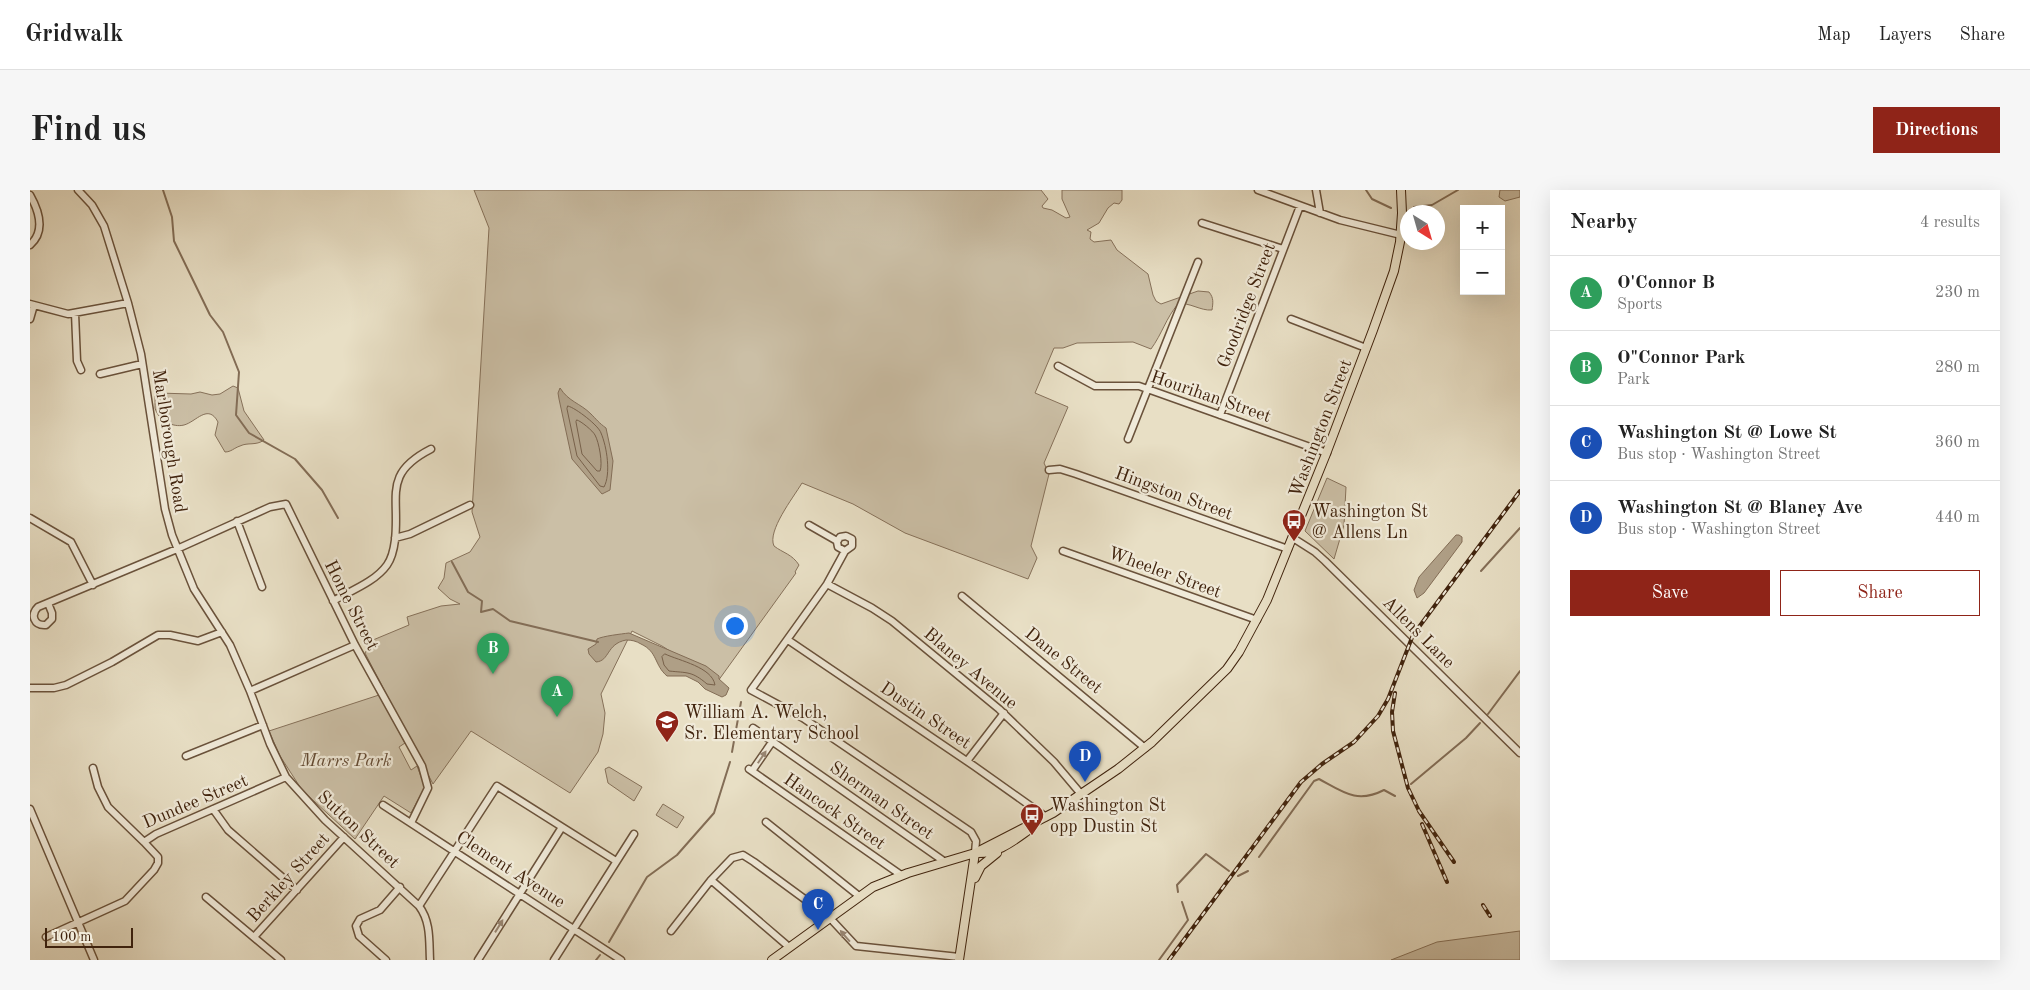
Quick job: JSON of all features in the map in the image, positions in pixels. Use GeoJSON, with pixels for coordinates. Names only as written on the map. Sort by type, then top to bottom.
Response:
{"type":"FeatureCollection","features":[{"type":"Feature","properties":{"kind":"main road","name":"Washington Street"},"geometry":{"type":"LineString","coordinates":[[1401,190],[1402,205]]}},
{"type":"Feature","properties":{"kind":"main road","name":"Washington Street"},"geometry":{"type":"LineString","coordinates":[[976,853],[986,854],[1006,846],[1145,748],[1173,724],[1227,669],[1256,620],[1293,538],[1327,453],[1394,271],[1400,240]]}},
{"type":"Feature","properties":{"kind":"main road","name":"Washington Street"},"geometry":{"type":"LineString","coordinates":[[772,960],[859,896],[881,883],[901,875],[976,853],[1046,817]]}},
{"type":"Feature","properties":{"kind":"main road"},"geometry":{"type":"LineString","coordinates":[[970,889],[981,866],[1006,846]]}},
{"type":"Feature","properties":{"kind":"main road"},"geometry":{"type":"LineString","coordinates":[[959,959],[976,853]]}},
{"type":"Feature","properties":{"kind":"street","name":"Marlborough Road"},"geometry":{"type":"LineString","coordinates":[[78,190],[92,205],[104,226],[137,333],[160,485],[169,525],[177,549],[194,589],[222,632],[250,691]]}},
{"type":"Feature","properties":{"kind":"street"},"geometry":{"type":"LineString","coordinates":[[1258,190],[1340,220],[1400,235]]}},
{"type":"Feature","properties":{"kind":"street"},"geometry":{"type":"LineString","coordinates":[[1316,190],[1320,213]]}},
{"type":"Feature","properties":{"kind":"street"},"geometry":{"type":"LineString","coordinates":[[30,194],[37,209],[40,226],[38,236],[30,245]]}},
{"type":"Feature","properties":{"kind":"street","name":"Goodridge Street"},"geometry":{"type":"LineString","coordinates":[[1220,414],[1300,206]]}},
{"type":"Feature","properties":{"kind":"street"},"geometry":{"type":"LineString","coordinates":[[1202,223],[1283,249]]}},
{"type":"Feature","properties":{"kind":"street"},"geometry":{"type":"LineString","coordinates":[[1128,439],[1198,262]]}},
{"type":"Feature","properties":{"kind":"street"},"geometry":{"type":"LineString","coordinates":[[30,320],[32,304],[61,314],[128,303]]}},
{"type":"Feature","properties":{"kind":"street"},"geometry":{"type":"LineString","coordinates":[[75,313],[77,361],[81,370]]}},
{"type":"Feature","properties":{"kind":"street"},"geometry":{"type":"LineString","coordinates":[[1291,319],[1366,348]]}},
{"type":"Feature","properties":{"kind":"street"},"geometry":{"type":"LineString","coordinates":[[100,374],[142,364]]}},
{"type":"Feature","properties":{"kind":"street","name":"Hourihan Street"},"geometry":{"type":"LineString","coordinates":[[1058,366],[1095,386],[1140,386],[1327,453]]}},
{"type":"Feature","properties":{"kind":"street"},"geometry":{"type":"LineString","coordinates":[[333,601],[384,570],[392,556],[395,538],[396,492],[399,475],[411,460],[431,449]]}},
{"type":"Feature","properties":{"kind":"street","name":"Hingston Street"},"geometry":{"type":"LineString","coordinates":[[1049,470],[1060,469],[1076,474],[1288,549]]}},
{"type":"Feature","properties":{"kind":"street","name":"Home Street"},"geometry":{"type":"LineString","coordinates":[[48,603],[177,549],[270,507],[286,504],[355,645],[428,780],[428,790],[411,823]]}},
{"type":"Feature","properties":{"kind":"street"},"geometry":{"type":"LineString","coordinates":[[395,538],[410,534],[470,505]]}},
{"type":"Feature","properties":{"kind":"street"},"geometry":{"type":"LineString","coordinates":[[30,518],[71,542],[93,585]]}},
{"type":"Feature","properties":{"kind":"street"},"geometry":{"type":"LineString","coordinates":[[237,521],[262,587]]}},
{"type":"Feature","properties":{"kind":"street"},"geometry":{"type":"LineString","coordinates":[[809,525],[837,540]]}},
{"type":"Feature","properties":{"kind":"street"},"geometry":{"type":"LineString","coordinates":[[837,540],[840,537],[846,536],[852,539],[852,546],[845,551],[827,584],[750,690],[803,718],[971,832],[976,841],[976,853]]}},
{"type":"Feature","properties":{"kind":"street","name":"Allens Lane"},"geometry":{"type":"LineString","coordinates":[[1293,538],[1310,548],[1325,561],[1520,753]]}},
{"type":"Feature","properties":{"kind":"street"},"geometry":{"type":"LineString","coordinates":[[837,540],[838,547],[845,551]]}},
{"type":"Feature","properties":{"kind":"street","name":"Wheeler Street"},"geometry":{"type":"LineString","coordinates":[[1063,551],[1256,620]]}},
{"type":"Feature","properties":{"kind":"street","name":"Blaney Avenue"},"geometry":{"type":"LineString","coordinates":[[827,584],[892,621],[1004,713],[1054,762],[1080,794]]}},
{"type":"Feature","properties":{"kind":"street","name":"Dane Street"},"geometry":{"type":"LineString","coordinates":[[962,596],[1145,748]]}},
{"type":"Feature","properties":{"kind":"street"},"geometry":{"type":"LineString","coordinates":[[30,688],[54,688],[66,685],[112,662],[158,635],[170,635],[198,641],[222,632]]}},
{"type":"Feature","properties":{"kind":"street","name":"Dustin Street"},"geometry":{"type":"LineString","coordinates":[[788,640],[1046,817]]}},
{"type":"Feature","properties":{"kind":"street"},"geometry":{"type":"LineString","coordinates":[[250,691],[355,645]]}},
{"type":"Feature","properties":{"kind":"street","name":"Sutton Street"},"geometry":{"type":"LineString","coordinates":[[250,691],[262,725],[286,777],[308,802],[400,887],[424,912],[428,924],[430,960]]}},
{"type":"Feature","properties":{"kind":"street"},"geometry":{"type":"LineString","coordinates":[[967,761],[1004,713]]}},
{"type":"Feature","properties":{"kind":"street"},"geometry":{"type":"LineString","coordinates":[[186,756],[262,725]]}},
{"type":"Feature","properties":{"kind":"street","name":"Sherman Street"},"geometry":{"type":"LineString","coordinates":[[753,728],[945,862]]}},
{"type":"Feature","properties":{"kind":"street","name":"Hancock Street"},"geometry":{"type":"LineString","coordinates":[[772,742],[750,770],[901,875]]}},
{"type":"Feature","properties":{"kind":"street","name":"Dundee Street"},"geometry":{"type":"LineString","coordinates":[[93,768],[98,787],[108,807],[144,842],[156,834],[286,777]]}},
{"type":"Feature","properties":{"kind":"street"},"geometry":{"type":"LineString","coordinates":[[419,906],[497,786],[616,862]]}},
{"type":"Feature","properties":{"kind":"street","name":"Clement Avenue"},"geometry":{"type":"LineString","coordinates":[[383,805],[621,960]]}},
{"type":"Feature","properties":{"kind":"street"},"geometry":{"type":"LineString","coordinates":[[30,809],[32,819],[94,960]]}},
{"type":"Feature","properties":{"kind":"street"},"geometry":{"type":"LineString","coordinates":[[213,810],[228,830],[296,890]]}},
{"type":"Feature","properties":{"kind":"street"},"geometry":{"type":"LineString","coordinates":[[766,822],[859,896]]}},
{"type":"Feature","properties":{"kind":"street"},"geometry":{"type":"LineString","coordinates":[[478,960],[562,827]]}},
{"type":"Feature","properties":{"kind":"street"},"geometry":{"type":"LineString","coordinates":[[554,960],[634,834]]}},
{"type":"Feature","properties":{"kind":"street","name":"Berkley Street"},"geometry":{"type":"LineString","coordinates":[[254,937],[344,837]]}},
{"type":"Feature","properties":{"kind":"street"},"geometry":{"type":"LineString","coordinates":[[46,937],[128,899],[154,870],[158,859],[144,842]]}},
{"type":"Feature","properties":{"kind":"street"},"geometry":{"type":"LineString","coordinates":[[671,931],[711,880],[732,858],[743,855],[830,917],[848,940],[860,948],[959,959]]}},
{"type":"Feature","properties":{"kind":"street"},"geometry":{"type":"LineString","coordinates":[[711,880],[789,947]]}},
{"type":"Feature","properties":{"kind":"street"},"geometry":{"type":"LineString","coordinates":[[386,960],[358,936],[356,926],[360,919],[380,910],[400,887]]}},
{"type":"Feature","properties":{"kind":"street"},"geometry":{"type":"LineString","coordinates":[[206,897],[281,960]]}},
{"type":"Feature","properties":{"kind":"green space"},"geometry":{"type":"Polygon","coordinates":[[[474,190],[1041,190],[1048,199],[1042,206],[1043,208],[1052,210],[1066,218],[1070,217],[1062,199],[1062,190],[1122,190],[1122,200],[1119,204],[1114,203],[1108,208],[1099,223],[1087,230],[1091,232],[1090,239],[1094,242],[1111,240],[1117,250],[1148,274],[1153,295],[1156,301],[1161,304],[1198,291],[1209,292],[1213,303],[1212,310],[1187,304],[1178,304],[1151,349],[1133,342],[1077,343],[1063,348],[1054,348],[1035,393],[1068,407],[1044,463],[1049,474],[1031,546],[1037,558],[1028,579],[905,533],[853,504],[802,483],[777,523],[773,540],[774,546],[790,556],[799,565],[796,573],[718,681],[662,646],[632,631],[601,694],[605,713],[603,734],[598,752],[570,793],[471,731],[433,784],[365,653],[373,640],[409,625],[407,617],[441,606],[460,604],[450,599],[438,588],[444,578],[446,563],[470,552],[480,537],[472,512],[489,228],[474,190]]]}},
{"type":"Feature","properties":{"kind":"green space"},"geometry":{"type":"Polygon","coordinates":[[[1500,190],[1520,190],[1520,197],[1505,201],[1499,197],[1500,190]]]}},
{"type":"Feature","properties":{"kind":"green space"},"geometry":{"type":"Polygon","coordinates":[[[233,386],[238,388],[244,411],[264,440],[261,442],[243,445],[225,452],[215,435],[218,422],[210,414],[202,415],[180,426],[167,422],[159,416],[155,408],[155,396],[158,393],[191,394],[200,392],[212,395],[220,394],[233,386]]]}},
{"type":"Feature","properties":{"kind":"green space"},"geometry":{"type":"Polygon","coordinates":[[[1327,478],[1346,487],[1344,525],[1334,559],[1305,531],[1327,478]]]}},
{"type":"Feature","properties":{"kind":"green space","name":"Marrs Park"},"geometry":{"type":"Polygon","coordinates":[[[379,695],[405,743],[399,747],[411,770],[417,766],[425,787],[411,813],[384,796],[355,839],[302,790],[280,756],[269,731],[379,695]]]}},
{"type":"Feature","properties":{"kind":"green space"},"geometry":{"type":"Polygon","coordinates":[[[609,767],[642,787],[634,801],[608,783],[605,769],[609,767]]]}},
{"type":"Feature","properties":{"kind":"green space"},"geometry":{"type":"Polygon","coordinates":[[[663,804],[684,817],[677,828],[656,815],[663,804]]]}},
{"type":"Feature","properties":{"kind":"green space"},"geometry":{"type":"Polygon","coordinates":[[[1520,931],[1520,960],[1391,960],[1437,942],[1520,931]]]}},
{"type":"Feature","properties":{"kind":"water"},"geometry":{"type":"Polygon","coordinates":[[[560,388],[606,428],[613,461],[610,490],[602,494],[572,459],[559,399],[558,393],[560,388]]]}},
{"type":"Feature","properties":{"kind":"water"},"geometry":{"type":"Polygon","coordinates":[[[1456,535],[1462,537],[1462,542],[1424,593],[1417,598],[1414,590],[1419,577],[1456,535]]]}},
{"type":"Feature","properties":{"kind":"water"},"geometry":{"type":"Polygon","coordinates":[[[629,633],[706,666],[719,676],[719,679],[729,688],[726,695],[722,697],[705,689],[698,682],[686,676],[667,676],[650,651],[634,641],[626,640],[620,642],[611,648],[604,659],[600,661],[596,662],[589,654],[588,649],[596,644],[597,639],[629,633]]]}},
{"type":"Feature","properties":{"kind":"waterway"},"geometry":{"type":"LineString","coordinates":[[163,190],[172,217],[174,241],[210,315],[223,332],[239,372],[236,415],[249,433],[295,459],[322,490],[338,518]]}},
{"type":"Feature","properties":{"kind":"waterway"},"geometry":{"type":"LineString","coordinates":[[1366,190],[1372,199],[1391,208]]}},
{"type":"Feature","properties":{"kind":"waterway"},"geometry":{"type":"LineString","coordinates":[[1432,205],[1458,190]]}},
{"type":"Feature","properties":{"kind":"waterway"},"geometry":{"type":"LineString","coordinates":[[1481,571],[1520,528]]}},
{"type":"Feature","properties":{"kind":"waterway"},"geometry":{"type":"LineString","coordinates":[[452,562],[468,592],[482,601],[481,612],[493,609],[510,621],[598,642]]}},
{"type":"Feature","properties":{"kind":"waterway"},"geometry":{"type":"LineString","coordinates":[[1488,714],[1520,671]]}},
{"type":"Feature","properties":{"kind":"waterway"},"geometry":{"type":"LineString","coordinates":[[732,752],[741,702]]}},
{"type":"Feature","properties":{"kind":"waterway"},"geometry":{"type":"LineString","coordinates":[[1411,784],[1466,738],[1480,723]]}},
{"type":"Feature","properties":{"kind":"waterway"},"geometry":{"type":"LineString","coordinates":[[609,942],[647,877],[677,855],[714,813],[730,762]]}},
{"type":"Feature","properties":{"kind":"waterway"},"geometry":{"type":"LineString","coordinates":[[1259,857],[1314,781],[1319,779],[1350,795],[1366,796],[1384,790],[1395,796]]}},
{"type":"Feature","properties":{"kind":"waterway"},"geometry":{"type":"LineString","coordinates":[[1178,892],[1177,885],[1206,854],[1229,871]]}},
{"type":"Feature","properties":{"kind":"waterway"},"geometry":{"type":"LineString","coordinates":[[1238,876],[1248,871]]}},
{"type":"Feature","properties":{"kind":"waterway"},"geometry":{"type":"LineString","coordinates":[[1159,960],[1188,920],[1182,902]]}},
{"type":"Feature","properties":{"kind":"waterway"},"geometry":{"type":"LineString","coordinates":[[596,960],[600,955]]}},
{"type":"Feature","properties":{"kind":"railway"},"geometry":{"type":"LineString","coordinates":[[1169,960],[1301,782],[1322,764],[1354,742],[1378,716],[1388,699],[1413,635],[1520,491]]}},
{"type":"Feature","properties":{"kind":"railway"},"geometry":{"type":"LineString","coordinates":[[1395,693],[1392,712],[1393,731],[1408,788],[1419,811],[1454,862]]}},
{"type":"Feature","properties":{"kind":"railway"},"geometry":{"type":"LineString","coordinates":[[1422,824],[1447,882]]}},
{"type":"Feature","properties":{"kind":"railway"},"geometry":{"type":"LineString","coordinates":[[1483,905],[1490,916]]}},
{"type":"Feature","properties":{"kind":"place","name":"Washington St @ Allens Ln"},"geometry":{"type":"Point","coordinates":[1294,542]}},
{"type":"Feature","properties":{"kind":"place","name":"O\"Connor Park"},"geometry":{"type":"Point","coordinates":[493,674]}},
{"type":"Feature","properties":{"kind":"place","name":"O'Connor B"},"geometry":{"type":"Point","coordinates":[557,717]}},
{"type":"Feature","properties":{"kind":"place","name":"William A. Welch, Sr. Elementary School"},"geometry":{"type":"Point","coordinates":[667,743]}},
{"type":"Feature","properties":{"kind":"place","name":"Washington St @ Blaney Ave"},"geometry":{"type":"Point","coordinates":[1085,782]}},
{"type":"Feature","properties":{"kind":"place","name":"Washington St opp Dustin St"},"geometry":{"type":"Point","coordinates":[1032,836]}},
{"type":"Feature","properties":{"kind":"place","name":"Washington St @ Lowe St"},"geometry":{"type":"Point","coordinates":[818,930]}}]}
